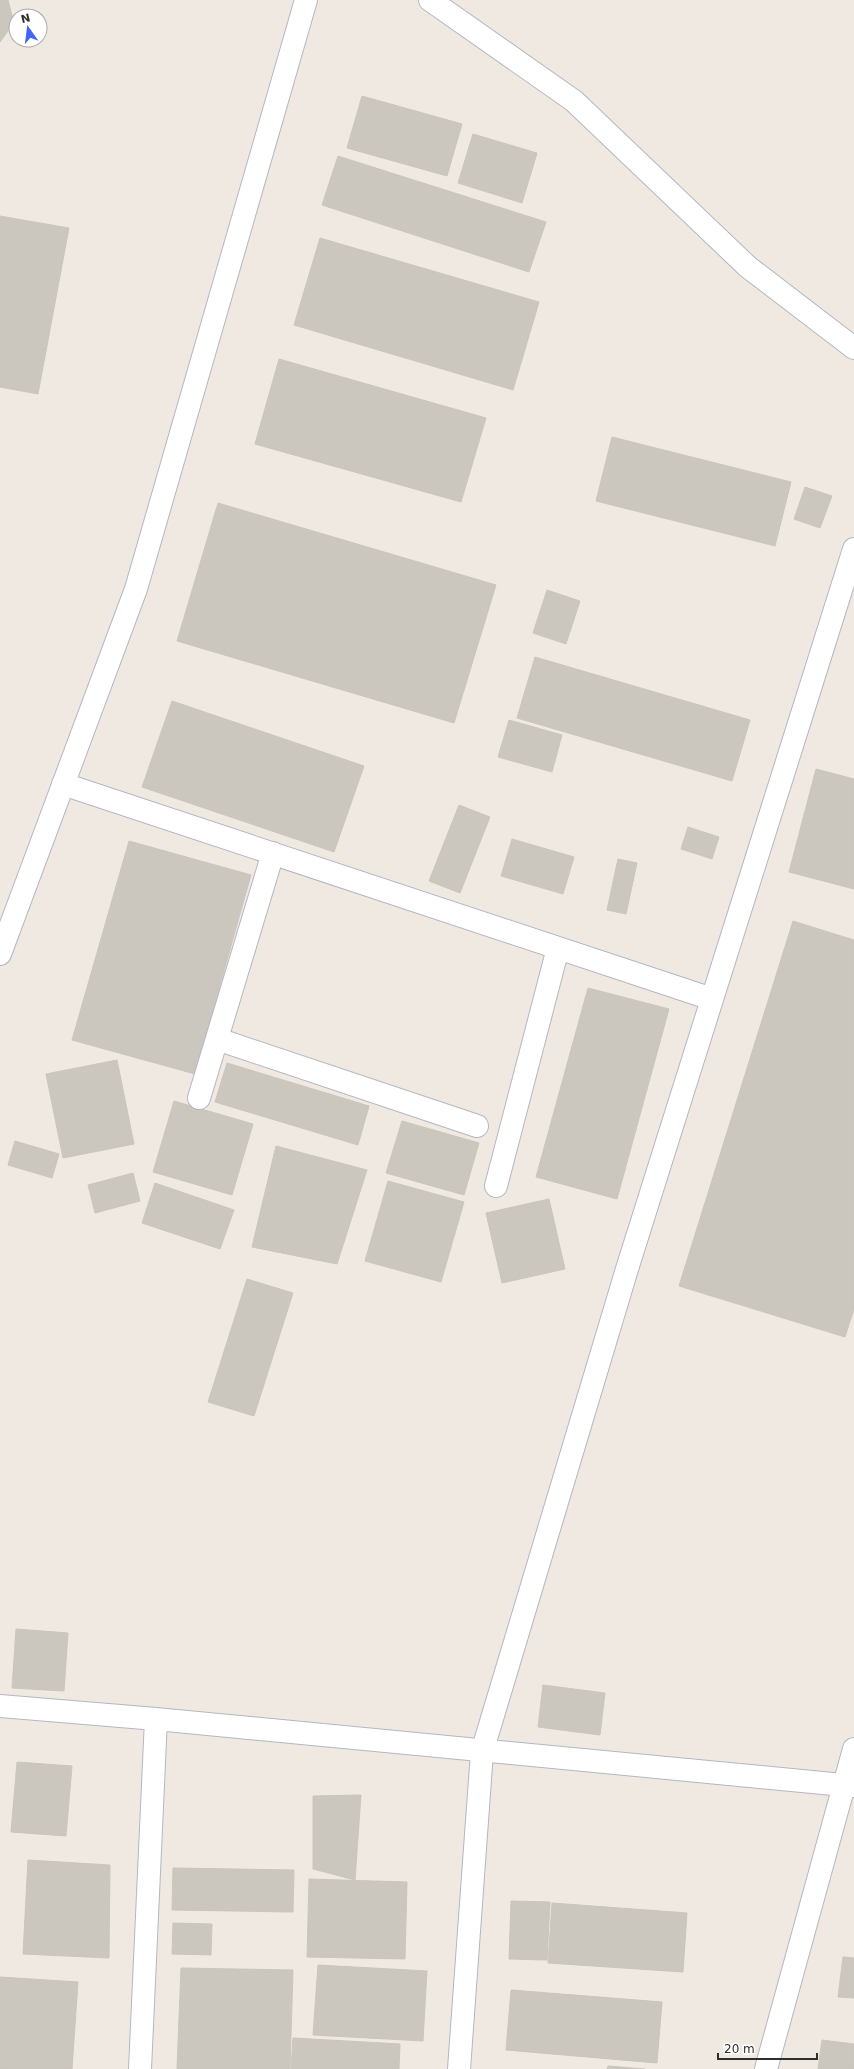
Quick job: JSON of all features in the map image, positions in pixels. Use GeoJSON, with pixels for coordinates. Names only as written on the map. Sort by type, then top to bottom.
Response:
{"type":"FeatureCollection","features":[{"type":"Feature","properties":{"kind":"street"},"geometry":{"type":"LineString","coordinates":[[0,954],[136,589],[306,0]]}},
{"type":"Feature","properties":{"kind":"street"},"geometry":{"type":"LineString","coordinates":[[430,0],[574,101],[748,267],[854,348]]}},
{"type":"Feature","properties":{"kind":"street"},"geometry":{"type":"LineString","coordinates":[[459,2069],[482,1752],[627,1269],[854,549]]}},
{"type":"Feature","properties":{"kind":"street"},"geometry":{"type":"LineString","coordinates":[[64,784],[712,999]]}},
{"type":"Feature","properties":{"kind":"street"},"geometry":{"type":"LineString","coordinates":[[199,1098],[272,853]]}},
{"type":"Feature","properties":{"kind":"street"},"geometry":{"type":"LineString","coordinates":[[496,1186],[558,948]]}},
{"type":"Feature","properties":{"kind":"street"},"geometry":{"type":"LineString","coordinates":[[217,1039],[477,1126]]}},
{"type":"Feature","properties":{"kind":"street"},"geometry":{"type":"LineString","coordinates":[[0,1706],[156,1719],[482,1752],[848,1786]]}},
{"type":"Feature","properties":{"kind":"street"},"geometry":{"type":"LineString","coordinates":[[140,2069],[156,1719]]}},
{"type":"Feature","properties":{"kind":"street"},"geometry":{"type":"LineString","coordinates":[[766,2069],[848,1786],[854,1750]]}},
{"type":"Feature","properties":{"kind":"building"},"geometry":{"type":"Polygon","coordinates":[[[0,0],[8,0],[10,8],[8,8],[8,31],[0,42],[0,0]]]}},
{"type":"Feature","properties":{"kind":"building"},"geometry":{"type":"Polygon","coordinates":[[[362,96],[462,124],[447,176],[347,148],[362,96]]]}},
{"type":"Feature","properties":{"kind":"building"},"geometry":{"type":"Polygon","coordinates":[[[473,134],[537,153],[522,203],[458,183],[473,134]]]}},
{"type":"Feature","properties":{"kind":"building"},"geometry":{"type":"Polygon","coordinates":[[[338,156],[546,222],[529,272],[322,205],[338,156]]]}},
{"type":"Feature","properties":{"kind":"building"},"geometry":{"type":"Polygon","coordinates":[[[0,216],[69,228],[38,394],[0,387],[0,216]]]}},
{"type":"Feature","properties":{"kind":"building"},"geometry":{"type":"Polygon","coordinates":[[[320,238],[539,302],[513,390],[294,325],[320,238]]]}},
{"type":"Feature","properties":{"kind":"building"},"geometry":{"type":"Polygon","coordinates":[[[279,359],[486,418],[461,502],[255,444],[279,359]]]}},
{"type":"Feature","properties":{"kind":"building"},"geometry":{"type":"Polygon","coordinates":[[[612,437],[791,482],[775,546],[596,501],[612,437]]]}},
{"type":"Feature","properties":{"kind":"building"},"geometry":{"type":"Polygon","coordinates":[[[805,487],[832,496],[820,528],[794,519],[805,487]]]}},
{"type":"Feature","properties":{"kind":"building"},"geometry":{"type":"Polygon","coordinates":[[[218,503],[496,585],[454,723],[177,641],[218,503]]]}},
{"type":"Feature","properties":{"kind":"building"},"geometry":{"type":"Polygon","coordinates":[[[547,590],[580,601],[566,644],[533,633],[547,590]]]}},
{"type":"Feature","properties":{"kind":"building"},"geometry":{"type":"Polygon","coordinates":[[[535,657],[750,720],[732,781],[517,718],[535,657]]]}},
{"type":"Feature","properties":{"kind":"building"},"geometry":{"type":"Polygon","coordinates":[[[172,701],[364,766],[334,852],[142,787],[172,701]]]}},
{"type":"Feature","properties":{"kind":"building"},"geometry":{"type":"Polygon","coordinates":[[[509,720],[562,735],[552,772],[498,757],[509,720]]]}},
{"type":"Feature","properties":{"kind":"building"},"geometry":{"type":"Polygon","coordinates":[[[816,769],[854,779],[854,889],[789,872],[816,769]]]}},
{"type":"Feature","properties":{"kind":"building"},"geometry":{"type":"Polygon","coordinates":[[[459,805],[490,817],[460,893],[429,881],[459,805]]]}},
{"type":"Feature","properties":{"kind":"building"},"geometry":{"type":"Polygon","coordinates":[[[688,827],[719,837],[712,859],[681,849],[688,827]]]}},
{"type":"Feature","properties":{"kind":"building"},"geometry":{"type":"Polygon","coordinates":[[[512,839],[574,857],[563,894],[501,876],[512,839]]]}},
{"type":"Feature","properties":{"kind":"building"},"geometry":{"type":"Polygon","coordinates":[[[129,841],[251,875],[195,1074],[72,1040],[129,841]]]}},
{"type":"Feature","properties":{"kind":"building"},"geometry":{"type":"Polygon","coordinates":[[[618,859],[637,863],[626,914],[607,910],[618,859]]]}},
{"type":"Feature","properties":{"kind":"building"},"geometry":{"type":"Polygon","coordinates":[[[793,921],[854,940],[854,1309],[845,1337],[679,1286],[793,921]]]}},
{"type":"Feature","properties":{"kind":"building"},"geometry":{"type":"Polygon","coordinates":[[[588,988],[669,1009],[617,1199],[536,1177],[588,988]]]}},
{"type":"Feature","properties":{"kind":"building"},"geometry":{"type":"Polygon","coordinates":[[[117,1060],[134,1144],[63,1158],[46,1074],[117,1060]]]}},
{"type":"Feature","properties":{"kind":"building"},"geometry":{"type":"Polygon","coordinates":[[[227,1063],[369,1106],[358,1145],[215,1102],[227,1063]]]}},
{"type":"Feature","properties":{"kind":"building"},"geometry":{"type":"Polygon","coordinates":[[[174,1101],[253,1124],[232,1195],[153,1172],[174,1101]]]}},
{"type":"Feature","properties":{"kind":"building"},"geometry":{"type":"Polygon","coordinates":[[[402,1121],[479,1143],[464,1195],[386,1173],[402,1121]]]}},
{"type":"Feature","properties":{"kind":"building"},"geometry":{"type":"Polygon","coordinates":[[[15,1141],[59,1154],[52,1178],[8,1165],[15,1141]]]}},
{"type":"Feature","properties":{"kind":"building"},"geometry":{"type":"Polygon","coordinates":[[[276,1146],[367,1170],[337,1264],[252,1247],[276,1146]]]}},
{"type":"Feature","properties":{"kind":"building"},"geometry":{"type":"Polygon","coordinates":[[[133,1173],[140,1201],[95,1213],[88,1185],[133,1173]]]}},
{"type":"Feature","properties":{"kind":"building"},"geometry":{"type":"Polygon","coordinates":[[[388,1181],[464,1202],[441,1282],[365,1261],[388,1181]]]}},
{"type":"Feature","properties":{"kind":"building"},"geometry":{"type":"Polygon","coordinates":[[[155,1183],[234,1210],[220,1249],[142,1223],[155,1183]]]}},
{"type":"Feature","properties":{"kind":"building"},"geometry":{"type":"Polygon","coordinates":[[[549,1199],[565,1269],[502,1283],[486,1213],[549,1199]]]}},
{"type":"Feature","properties":{"kind":"building"},"geometry":{"type":"Polygon","coordinates":[[[247,1279],[293,1293],[254,1416],[208,1402],[247,1279]]]}},
{"type":"Feature","properties":{"kind":"building"},"geometry":{"type":"Polygon","coordinates":[[[16,1629],[68,1633],[64,1691],[12,1688],[16,1629]]]}},
{"type":"Feature","properties":{"kind":"building"},"geometry":{"type":"Polygon","coordinates":[[[543,1685],[605,1693],[600,1735],[538,1727],[543,1685]]]}},
{"type":"Feature","properties":{"kind":"building"},"geometry":{"type":"Polygon","coordinates":[[[17,1762],[72,1766],[66,1836],[11,1832],[17,1762]]]}},
{"type":"Feature","properties":{"kind":"building"},"geometry":{"type":"Polygon","coordinates":[[[361,1795],[355,1880],[313,1869],[313,1796],[361,1795]]]}},
{"type":"Feature","properties":{"kind":"building"},"geometry":{"type":"Polygon","coordinates":[[[28,1860],[110,1865],[109,1958],[23,1954],[28,1860]]]}},
{"type":"Feature","properties":{"kind":"building"},"geometry":{"type":"Polygon","coordinates":[[[173,1868],[294,1870],[293,1912],[172,1910],[173,1868]]]}},
{"type":"Feature","properties":{"kind":"building"},"geometry":{"type":"Polygon","coordinates":[[[309,1879],[407,1882],[405,1959],[307,1957],[309,1879]]]}},
{"type":"Feature","properties":{"kind":"building"},"geometry":{"type":"Polygon","coordinates":[[[511,1901],[550,1902],[547,1960],[509,1959],[511,1901]]]}},
{"type":"Feature","properties":{"kind":"building"},"geometry":{"type":"Polygon","coordinates":[[[552,1903],[687,1913],[683,1972],[548,1963],[552,1903]]]}},
{"type":"Feature","properties":{"kind":"building"},"geometry":{"type":"Polygon","coordinates":[[[173,1923],[212,1924],[211,1955],[172,1954],[173,1923]]]}},
{"type":"Feature","properties":{"kind":"building"},"geometry":{"type":"Polygon","coordinates":[[[843,1957],[854,1958],[854,1998],[838,1997],[843,1957]]]}},
{"type":"Feature","properties":{"kind":"building"},"geometry":{"type":"Polygon","coordinates":[[[318,1965],[427,1971],[423,2041],[313,2035],[318,1965]]]}},
{"type":"Feature","properties":{"kind":"building"},"geometry":{"type":"Polygon","coordinates":[[[181,1968],[293,1970],[290,2069],[177,2069],[181,1968]]]}},
{"type":"Feature","properties":{"kind":"building"},"geometry":{"type":"Polygon","coordinates":[[[0,1977],[78,1982],[72,2069],[0,2069],[0,1977]]]}},
{"type":"Feature","properties":{"kind":"building"},"geometry":{"type":"Polygon","coordinates":[[[511,1990],[662,2002],[657,2063],[506,2050],[511,1990]]]}},
{"type":"Feature","properties":{"kind":"building"},"geometry":{"type":"Polygon","coordinates":[[[293,2038],[400,2044],[399,2069],[291,2069],[293,2038]]]}},
{"type":"Feature","properties":{"kind":"building"},"geometry":{"type":"Polygon","coordinates":[[[822,2040],[854,2044],[854,2069],[818,2069],[822,2040]]]}},
{"type":"Feature","properties":{"kind":"building"},"geometry":{"type":"Polygon","coordinates":[[[608,2066],[645,2069],[607,2069],[608,2066]]]}}]}
